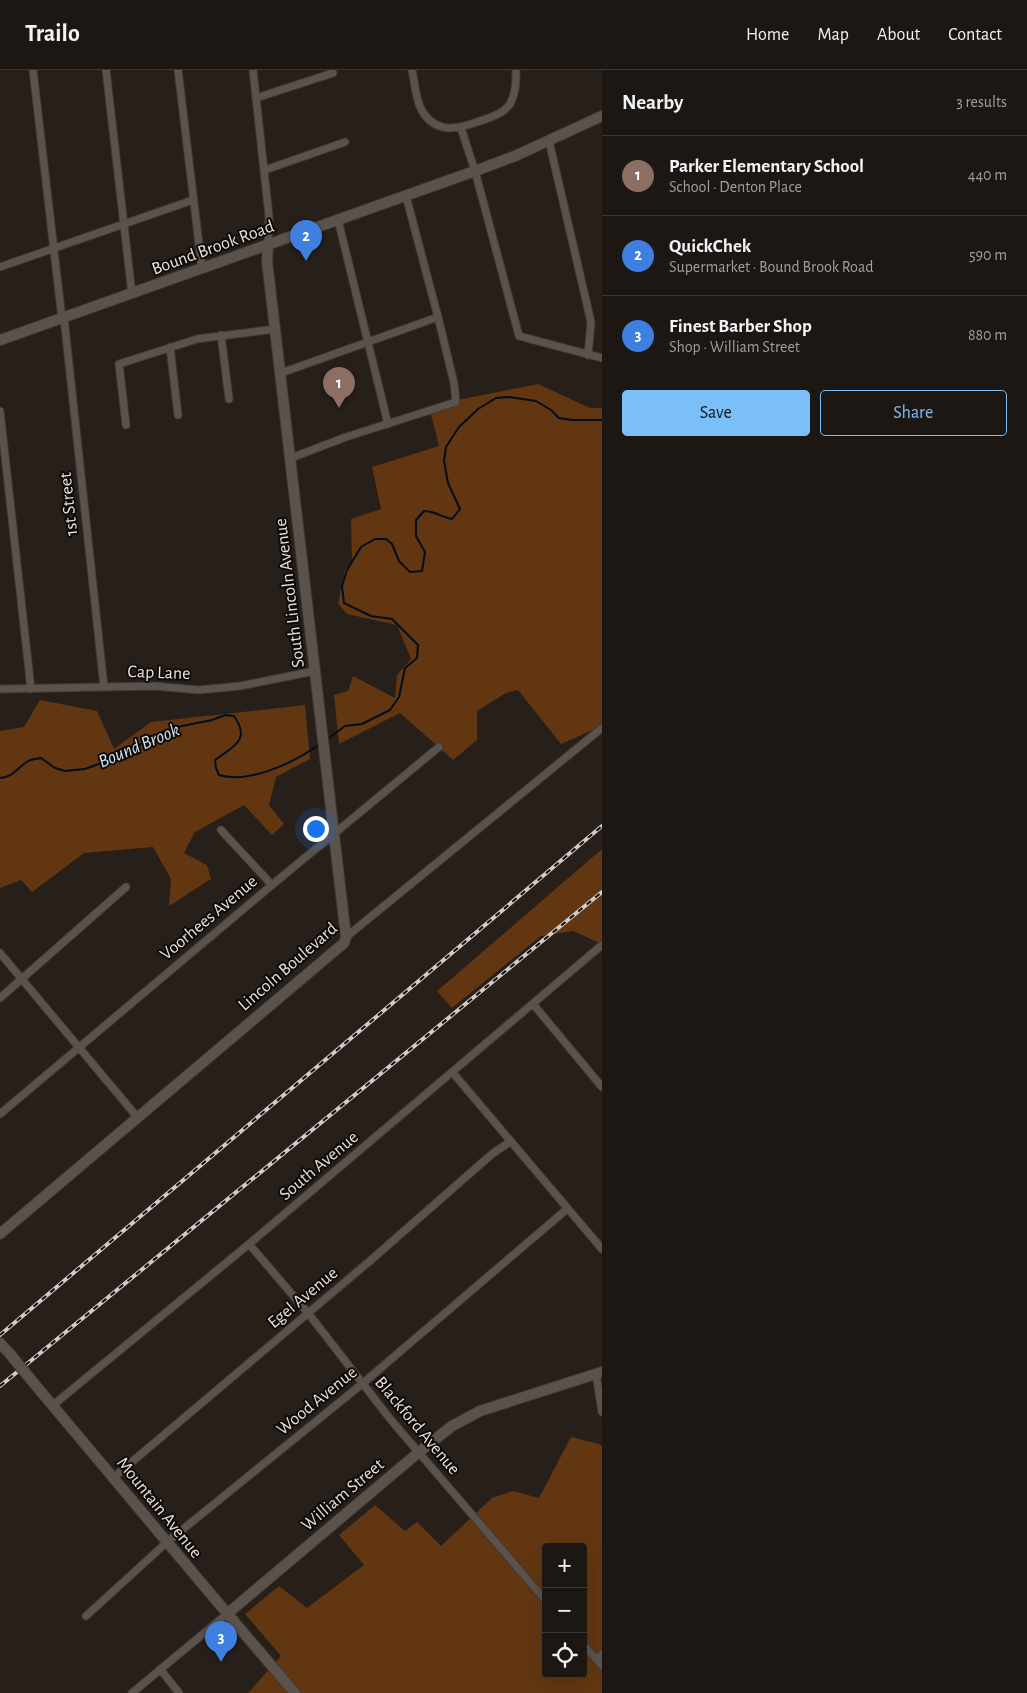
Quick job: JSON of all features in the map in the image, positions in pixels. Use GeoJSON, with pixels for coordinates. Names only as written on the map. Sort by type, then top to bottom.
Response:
{"type":"FeatureCollection","features":[{"type":"Feature","properties":{"kind":"main road","name":"Bound Brook Road"},"geometry":{"type":"LineString","coordinates":[[0,340],[475,171],[548,142],[602,116]]}},
{"type":"Feature","properties":{"kind":"main road","name":"South Lincoln Avenue"},"geometry":{"type":"LineString","coordinates":[[268,245],[268,261],[346,937]]}},
{"type":"Feature","properties":{"kind":"main road","name":"Lincoln Boulevard"},"geometry":{"type":"LineString","coordinates":[[0,1234],[344,943],[346,937]]}},
{"type":"Feature","properties":{"kind":"main road","name":"Mountain Avenue"},"geometry":{"type":"LineString","coordinates":[[0,1342],[52,1406],[114,1477],[166,1543],[295,1693]]}},
{"type":"Feature","properties":{"kind":"main road","name":"William Street"},"geometry":{"type":"LineString","coordinates":[[227,1614],[452,1426],[480,1411],[599,1373]]}},
{"type":"Feature","properties":{"kind":"street","name":"1st Street"},"geometry":{"type":"LineString","coordinates":[[33,70],[104,687]]}},
{"type":"Feature","properties":{"kind":"street"},"geometry":{"type":"LineString","coordinates":[[106,70],[132,294]]}},
{"type":"Feature","properties":{"kind":"street"},"geometry":{"type":"LineString","coordinates":[[178,70],[202,269]]}},
{"type":"Feature","properties":{"kind":"street"},"geometry":{"type":"LineString","coordinates":[[253,70],[269,216],[268,245]]}},
{"type":"Feature","properties":{"kind":"street"},"geometry":{"type":"LineString","coordinates":[[412,70],[421,109],[426,116],[444,128],[461,128],[503,111],[514,95],[516,70]]}},
{"type":"Feature","properties":{"kind":"street"},"geometry":{"type":"LineString","coordinates":[[256,98],[332,73]]}},
{"type":"Feature","properties":{"kind":"street"},"geometry":{"type":"LineString","coordinates":[[461,128],[475,171],[519,336],[602,358]]}},
{"type":"Feature","properties":{"kind":"street"},"geometry":{"type":"LineString","coordinates":[[264,170],[345,142]]}},
{"type":"Feature","properties":{"kind":"street"},"geometry":{"type":"LineString","coordinates":[[548,142],[591,322],[588,355]]}},
{"type":"Feature","properties":{"kind":"street"},"geometry":{"type":"LineString","coordinates":[[291,458],[456,402],[454,383],[438,317],[406,196]]}},
{"type":"Feature","properties":{"kind":"street"},"geometry":{"type":"LineString","coordinates":[[0,267],[193,200]]}},
{"type":"Feature","properties":{"kind":"street"},"geometry":{"type":"LineString","coordinates":[[338,220],[388,424]]}},
{"type":"Feature","properties":{"kind":"street"},"geometry":{"type":"LineString","coordinates":[[281,373],[438,317]]}},
{"type":"Feature","properties":{"kind":"street"},"geometry":{"type":"LineString","coordinates":[[126,426],[118,364],[197,339],[276,329]]}},
{"type":"Feature","properties":{"kind":"street"},"geometry":{"type":"LineString","coordinates":[[221,335],[229,399]]}},
{"type":"Feature","properties":{"kind":"street"},"geometry":{"type":"LineString","coordinates":[[170,347],[178,416]]}},
{"type":"Feature","properties":{"kind":"street"},"geometry":{"type":"LineString","coordinates":[[0,411],[31,689]]}},
{"type":"Feature","properties":{"kind":"street","name":"Cap Lane"},"geometry":{"type":"LineString","coordinates":[[0,689],[156,686],[198,690],[240,686],[315,671]]}},
{"type":"Feature","properties":{"kind":"street","name":"Lincoln Boulevard"},"geometry":{"type":"LineString","coordinates":[[346,937],[602,728]]}},
{"type":"Feature","properties":{"kind":"street","name":"Voorhees Avenue"},"geometry":{"type":"LineString","coordinates":[[0,1114],[439,747]]}},
{"type":"Feature","properties":{"kind":"street"},"geometry":{"type":"LineString","coordinates":[[221,830],[272,885]]}},
{"type":"Feature","properties":{"kind":"street"},"geometry":{"type":"LineString","coordinates":[[0,998],[126,887]]}},
{"type":"Feature","properties":{"kind":"street","name":"South Avenue"},"geometry":{"type":"LineString","coordinates":[[52,1406],[249,1244],[602,945]]}},
{"type":"Feature","properties":{"kind":"street"},"geometry":{"type":"LineString","coordinates":[[0,953],[138,1118]]}},
{"type":"Feature","properties":{"kind":"street"},"geometry":{"type":"LineString","coordinates":[[533,1004],[602,1087]]}},
{"type":"Feature","properties":{"kind":"street"},"geometry":{"type":"LineString","coordinates":[[453,1073],[602,1249]]}},
{"type":"Feature","properties":{"kind":"street","name":"Egel Avenue"},"geometry":{"type":"LineString","coordinates":[[114,1477],[308,1314],[492,1154],[511,1141]]}},
{"type":"Feature","properties":{"kind":"street","name":"Wood Avenue"},"geometry":{"type":"LineString","coordinates":[[86,1616],[166,1543],[362,1384],[567,1209]]}},
{"type":"Feature","properties":{"kind":"street","name":"Blackford Avenue"},"geometry":{"type":"LineString","coordinates":[[249,1244],[308,1314],[362,1384],[542,1597]]}},
{"type":"Feature","properties":{"kind":"street"},"geometry":{"type":"LineString","coordinates":[[599,1373],[602,1412]]}},
{"type":"Feature","properties":{"kind":"street","name":"William Street"},"geometry":{"type":"LineString","coordinates":[[132,1693],[227,1614]]}},
{"type":"Feature","properties":{"kind":"street"},"geometry":{"type":"LineString","coordinates":[[587,1647],[599,1656],[602,1666]]}},
{"type":"Feature","properties":{"kind":"street"},"geometry":{"type":"LineString","coordinates":[[160,1670],[179,1693]]}},
{"type":"Feature","properties":{"kind":"shaded area"},"geometry":{"type":"Polygon","coordinates":[[[538,384],[590,408],[602,408],[602,726],[561,744],[518,690],[506,693],[477,711],[477,740],[453,760],[400,713],[339,744],[334,695],[348,691],[353,676],[395,698],[397,675],[411,659],[397,625],[347,614],[338,604],[345,570],[352,561],[351,519],[381,509],[372,467],[439,446],[431,414],[448,402],[538,384]]]}},
{"type":"Feature","properties":{"kind":"shaded area"},"geometry":{"type":"Polygon","coordinates":[[[40,700],[97,711],[114,749],[151,722],[305,705],[310,759],[276,777],[269,805],[284,824],[272,835],[244,805],[195,832],[184,853],[207,865],[211,879],[169,906],[171,879],[153,847],[84,853],[32,892],[21,880],[0,888],[0,731],[24,727],[40,700]]]}},
{"type":"Feature","properties":{"kind":"shaded area"},"geometry":{"type":"Polygon","coordinates":[[[602,849],[602,944],[573,931],[541,936],[452,1008],[437,991],[602,849]]]}},
{"type":"Feature","properties":{"kind":"shaded area"},"geometry":{"type":"Polygon","coordinates":[[[571,1437],[602,1446],[602,1693],[248,1693],[281,1656],[245,1614],[279,1586],[307,1608],[364,1565],[339,1535],[375,1505],[405,1531],[417,1522],[441,1546],[492,1498],[513,1491],[539,1498],[571,1437]]]}},
{"type":"Feature","properties":{"kind":"waterway","name":"Bound Brook"},"geometry":{"type":"LineString","coordinates":[[326,740],[345,726],[362,724],[390,710],[399,697],[405,668],[417,658],[418,645],[392,619],[371,616],[344,603],[342,586],[347,570],[361,547],[375,539],[386,539],[392,544],[399,561],[410,572],[422,571],[425,552],[416,536],[416,520],[424,511],[452,519],[460,509],[448,483],[444,461],[446,447],[459,427],[478,409],[496,398],[509,397],[536,401],[551,410],[559,418],[602,420]]}},
{"type":"Feature","properties":{"kind":"waterway","name":"Bound Brook"},"geometry":{"type":"LineString","coordinates":[[0,778],[12,774],[28,761],[41,758],[55,768],[65,771],[85,769],[118,757],[162,732],[225,715],[234,716],[241,731],[238,742],[215,760],[219,775],[231,777],[244,776],[272,770],[298,758],[320,744]]}},
{"type":"Feature","properties":{"kind":"railway"},"geometry":{"type":"LineString","coordinates":[[0,1335],[602,826]]}},
{"type":"Feature","properties":{"kind":"railway"},"geometry":{"type":"LineString","coordinates":[[0,1386],[602,892]]}},
{"type":"Feature","properties":{"kind":"place","name":"QuickChek"},"geometry":{"type":"Point","coordinates":[306,261]}},
{"type":"Feature","properties":{"kind":"place","name":"Parker Elementary School"},"geometry":{"type":"Point","coordinates":[339,408]}},
{"type":"Feature","properties":{"kind":"place","name":"Finest Barber Shop"},"geometry":{"type":"Point","coordinates":[221,1662]}}]}
